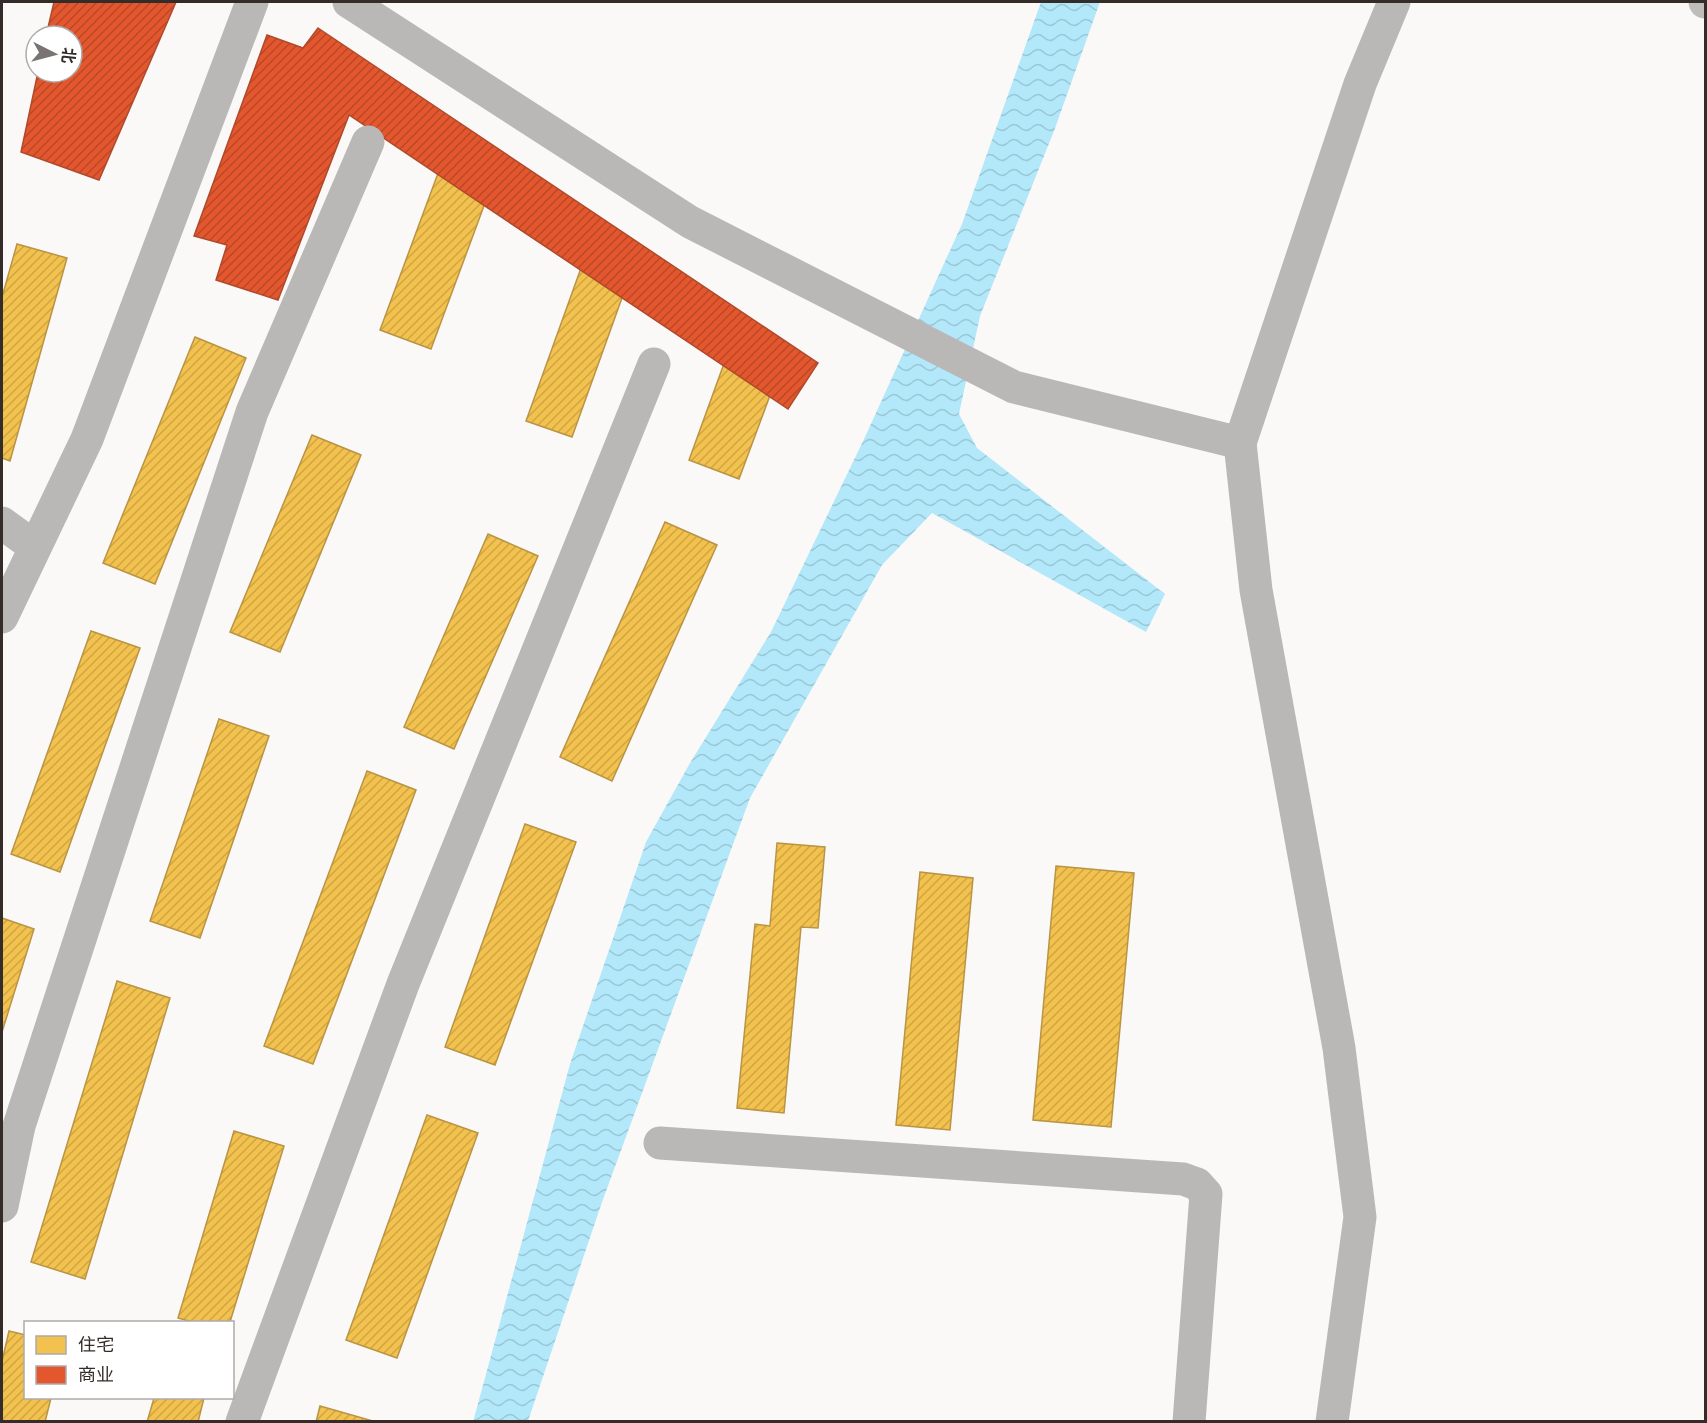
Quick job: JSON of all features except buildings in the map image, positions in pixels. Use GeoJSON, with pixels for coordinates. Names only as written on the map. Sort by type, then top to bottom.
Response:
{"type":"FeatureCollection","features":[{"type":"Feature","properties":{"kind":"street"},"geometry":{"type":"LineString","coordinates":[[2,617],[87,439],[252,2]]}},
{"type":"Feature","properties":{"kind":"street"},"geometry":{"type":"LineString","coordinates":[[349,2],[690,222],[1014,387],[1240,443]]}},
{"type":"Feature","properties":{"kind":"street"},"geometry":{"type":"LineString","coordinates":[[1332,1422],[1360,1217],[1340,1048],[1256,590],[1240,443],[1360,84],[1394,2]]}},
{"type":"Feature","properties":{"kind":"street"},"geometry":{"type":"LineString","coordinates":[[2,1206],[19,1126],[252,412],[368,142]]}},
{"type":"Feature","properties":{"kind":"street"},"geometry":{"type":"LineString","coordinates":[[242,1422],[403,984],[654,364]]}},
{"type":"Feature","properties":{"kind":"street"},"geometry":{"type":"LineString","coordinates":[[2,524],[35,547]]}},
{"type":"Feature","properties":{"kind":"street"},"geometry":{"type":"LineString","coordinates":[[660,1143],[1183,1179],[1197,1184],[1206,1194],[1189,1422]]}},
{"type":"Feature","properties":{"kind":"water"},"geometry":{"type":"Polygon","coordinates":[[[1041,2],[1100,2],[1054,131],[980,316],[959,414],[977,448],[1165,594],[1146,632],[932,513],[882,565],[750,798],[601,1205],[528,1421],[473,1422],[570,1064],[646,842],[690,763],[771,632],[865,437],[962,224],[1041,2]]]}}]}
